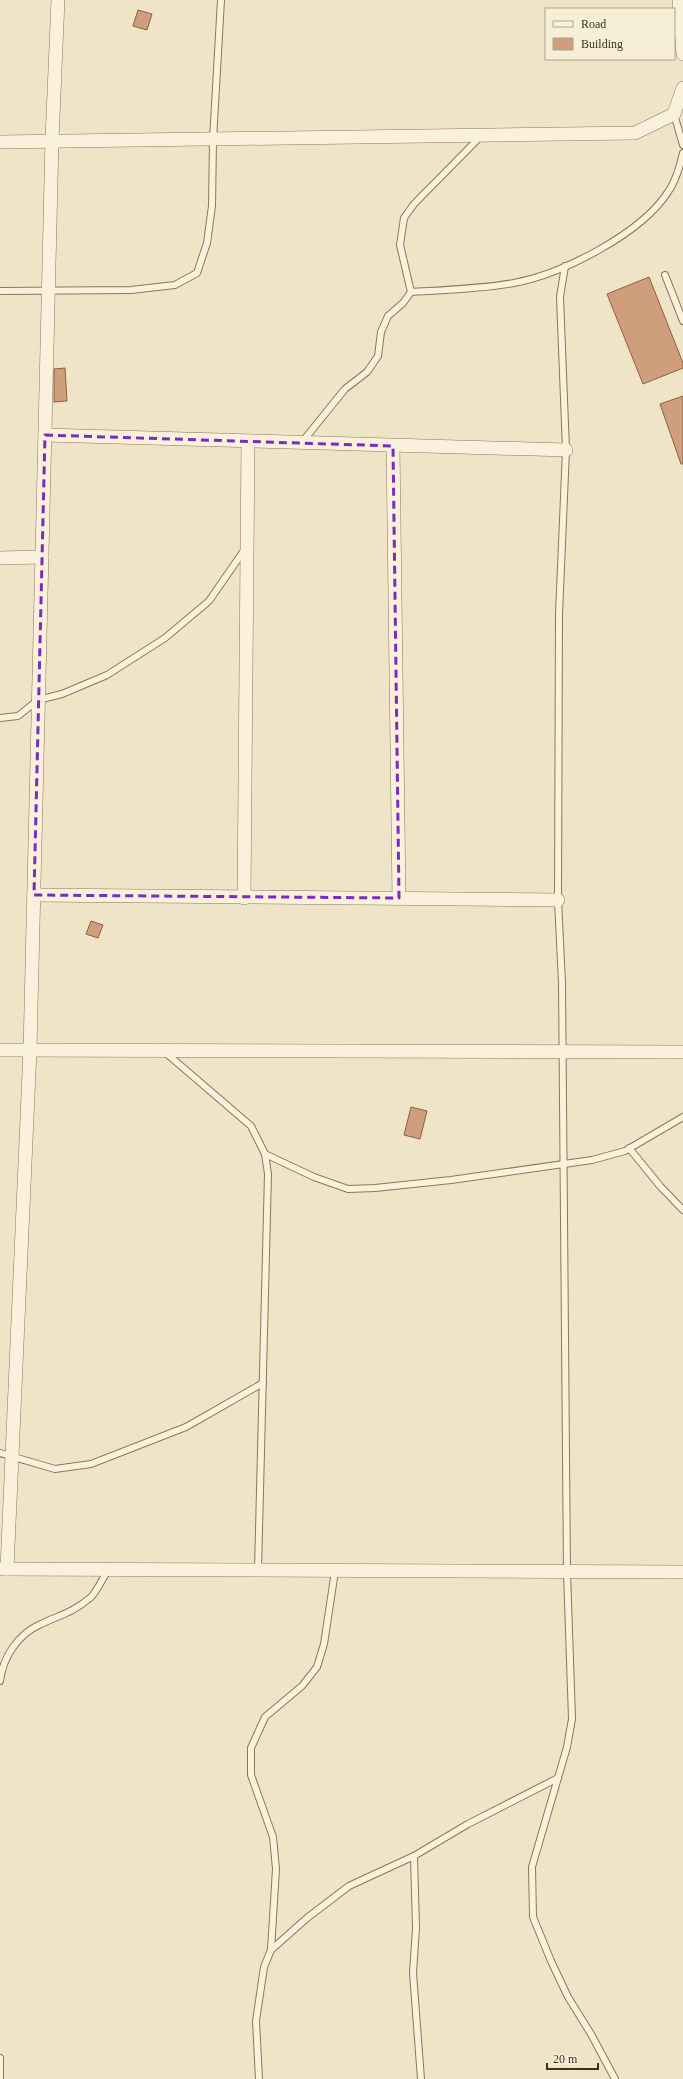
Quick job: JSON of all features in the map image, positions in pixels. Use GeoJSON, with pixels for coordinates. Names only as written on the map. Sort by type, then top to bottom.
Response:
{"type":"FeatureCollection","features":[{"type":"Feature","properties":{"kind":"street"},"geometry":{"type":"LineString","coordinates":[[58,0],[52,140],[30,1050],[6,1455],[4,1569],[683,1572]]}},
{"type":"Feature","properties":{"kind":"street"},"geometry":{"type":"LineString","coordinates":[[679,0],[683,54]]}},
{"type":"Feature","properties":{"kind":"street"},"geometry":{"type":"LineString","coordinates":[[0,142],[52,140],[213,140],[635,133],[674,114],[683,88]]}},
{"type":"Feature","properties":{"kind":"street"},"geometry":{"type":"LineString","coordinates":[[45,434],[393,446],[566,450]]}},
{"type":"Feature","properties":{"kind":"street"},"geometry":{"type":"LineString","coordinates":[[244,898],[248,441]]}},
{"type":"Feature","properties":{"kind":"street"},"geometry":{"type":"LineString","coordinates":[[393,446],[400,898]]}},
{"type":"Feature","properties":{"kind":"street"},"geometry":{"type":"LineString","coordinates":[[0,558],[42,557]]}},
{"type":"Feature","properties":{"kind":"street"},"geometry":{"type":"LineString","coordinates":[[34,895],[558,900]]}},
{"type":"Feature","properties":{"kind":"street"},"geometry":{"type":"LineString","coordinates":[[0,1050],[683,1052]]}},
{"type":"Feature","properties":{"kind":"lane"},"geometry":{"type":"LineString","coordinates":[[0,291],[131,290],[175,285],[197,273],[207,243],[210,221],[221,0]]}},
{"type":"Feature","properties":{"kind":"lane"},"geometry":{"type":"LineString","coordinates":[[674,114],[683,145]]}},
{"type":"Feature","properties":{"kind":"lane"},"geometry":{"type":"LineString","coordinates":[[302,442],[345,389],[367,372],[378,356],[381,332],[388,316],[403,303],[411,292],[400,245],[404,218],[414,204],[482,135]]}},
{"type":"Feature","properties":{"kind":"lane"},"geometry":{"type":"LineString","coordinates":[[411,292],[501,285],[536,277],[565,266],[603,248],[652,212],[669,192],[678,174],[683,153]]}},
{"type":"Feature","properties":{"kind":"lane"},"geometry":{"type":"LineString","coordinates":[[565,266],[560,297],[566,450],[559,614],[558,900],[562,983],[567,1572],[572,1720],[567,1747],[532,1867],[533,1917],[568,1997],[591,2034],[615,2079]]}},
{"type":"Feature","properties":{"kind":"lane"},"geometry":{"type":"LineString","coordinates":[[665,275],[683,321]]}},
{"type":"Feature","properties":{"kind":"lane"},"geometry":{"type":"LineString","coordinates":[[0,718],[18,716],[38,700],[62,694],[107,674],[165,638],[209,601],[247,545]]}},
{"type":"Feature","properties":{"kind":"lane"},"geometry":{"type":"LineString","coordinates":[[163,1050],[251,1126],[266,1154],[268,1174],[258,1570]]}},
{"type":"Feature","properties":{"kind":"lane"},"geometry":{"type":"LineString","coordinates":[[266,1154],[314,1177],[348,1188],[444,1181],[592,1160],[629,1148],[683,1117]]}},
{"type":"Feature","properties":{"kind":"lane"},"geometry":{"type":"LineString","coordinates":[[629,1148],[660,1186],[683,1210]]}},
{"type":"Feature","properties":{"kind":"lane"},"geometry":{"type":"LineString","coordinates":[[6,1455],[55,1469],[91,1464],[186,1427],[263,1383]]}},
{"type":"Feature","properties":{"kind":"lane"},"geometry":{"type":"LineString","coordinates":[[0,1681],[8,1654],[21,1637],[40,1624],[60,1617],[91,1597],[108,1570]]}},
{"type":"Feature","properties":{"kind":"lane"},"geometry":{"type":"LineString","coordinates":[[259,2079],[256,2021],[264,1967],[271,1950],[276,1869],[273,1837],[251,1775],[251,1748],[265,1717],[302,1686],[317,1666],[324,1644],[335,1571]]}},
{"type":"Feature","properties":{"kind":"lane"},"geometry":{"type":"LineString","coordinates":[[271,1950],[307,1918],[349,1886],[414,1856],[468,1824],[558,1778]]}},
{"type":"Feature","properties":{"kind":"lane"},"geometry":{"type":"LineString","coordinates":[[414,1856],[416,1928],[413,1973],[421,2079]]}},
{"type":"Feature","properties":{"kind":"lane"},"geometry":{"type":"LineString","coordinates":[[0,2058],[0,2079]]}},
{"type":"Feature","properties":{"kind":"highlighted area"},"geometry":{"type":"Polygon","coordinates":[[[45,435],[393,446],[399,898],[34,895],[45,435]]]}},
{"type":"Feature","properties":{"kind":"building"},"geometry":{"type":"Polygon","coordinates":[[[138,10],[152,14],[147,30],[133,26],[138,10]]]}},
{"type":"Feature","properties":{"kind":"building"},"geometry":{"type":"Polygon","coordinates":[[[649,277],[683,363],[683,368],[643,384],[607,294],[649,277]]]}},
{"type":"Feature","properties":{"kind":"building"},"geometry":{"type":"Polygon","coordinates":[[[65,368],[67,401],[54,402],[54,369],[65,368]]]}},
{"type":"Feature","properties":{"kind":"building"},"geometry":{"type":"Polygon","coordinates":[[[683,396],[683,464],[681,464],[660,404],[683,396]]]}},
{"type":"Feature","properties":{"kind":"building"},"geometry":{"type":"Polygon","coordinates":[[[91,921],[103,925],[98,938],[86,934],[91,921]]]}},
{"type":"Feature","properties":{"kind":"building"},"geometry":{"type":"Polygon","coordinates":[[[411,1107],[427,1111],[420,1139],[404,1135],[411,1107]]]}}]}
